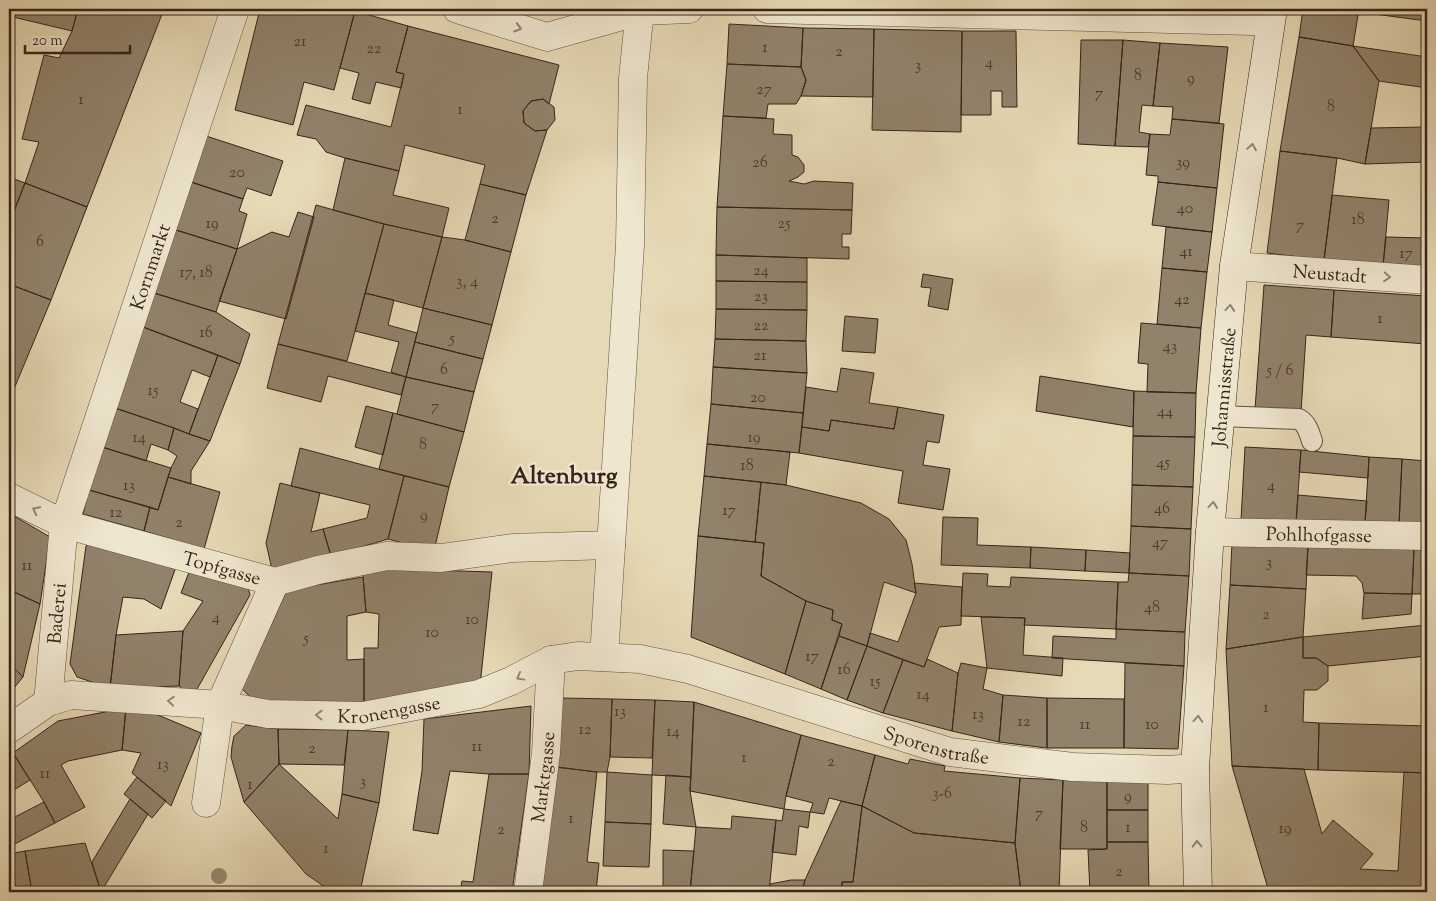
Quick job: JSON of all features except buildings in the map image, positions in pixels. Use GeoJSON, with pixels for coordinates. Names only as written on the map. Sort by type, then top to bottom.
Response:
{"type":"FeatureCollection","features":[{"type":"Feature","properties":{"kind":"street","name":"Kornmarkt"},"geometry":{"type":"LineString","coordinates":[[64,524],[235,9]]}},
{"type":"Feature","properties":{"kind":"street"},"geometry":{"type":"LineString","coordinates":[[457,9],[547,37],[640,10],[689,9]]}},
{"type":"Feature","properties":{"kind":"street"},"geometry":{"type":"LineString","coordinates":[[767,9],[1252,21],[1272,16]]}},
{"type":"Feature","properties":{"kind":"street"},"geometry":{"type":"LineString","coordinates":[[604,658],[630,245],[633,78],[640,10]]}},
{"type":"Feature","properties":{"kind":"street","name":"Johannisstraße"},"geometry":{"type":"LineString","coordinates":[[1198,892],[1195,768],[1210,532],[1234,266],[1272,16]]}},
{"type":"Feature","properties":{"kind":"street","name":"Neustadt"},"geometry":{"type":"LineString","coordinates":[[1234,266],[1427,280]]}},
{"type":"Feature","properties":{"kind":"street","name":"Topfgasse"},"geometry":{"type":"LineString","coordinates":[[9,496],[64,524],[275,582],[318,570],[387,556],[441,558],[512,548],[611,545]]}},
{"type":"Feature","properties":{"kind":"street","name":"Baderei"},"geometry":{"type":"LineString","coordinates":[[48,702],[64,524]]}},
{"type":"Feature","properties":{"kind":"street","name":"Pohlhofgasse"},"geometry":{"type":"LineString","coordinates":[[1210,532],[1427,536]]}},
{"type":"Feature","properties":{"kind":"street"},"geometry":{"type":"LineString","coordinates":[[206,803],[220,705],[275,582]]}},
{"type":"Feature","properties":{"kind":"street","name":"Kronengasse"},"geometry":{"type":"LineString","coordinates":[[220,705],[268,714],[363,716],[479,694],[511,681],[551,660],[578,656],[604,658]]}},
{"type":"Feature","properties":{"kind":"street","name":"Sporenstraße"},"geometry":{"type":"LineString","coordinates":[[604,658],[640,659],[688,669],[950,752],[1073,767],[1168,770],[1195,768]]}},
{"type":"Feature","properties":{"kind":"street","name":"Marktgasse"},"geometry":{"type":"LineString","coordinates":[[528,892],[546,753],[551,660]]}},
{"type":"Feature","properties":{"kind":"street"},"geometry":{"type":"LineString","coordinates":[[9,729],[48,702],[71,695],[220,705]]}},
{"type":"Feature","properties":{"kind":"lane"},"geometry":{"type":"LineString","coordinates":[[1220,416],[1299,419],[1307,427],[1312,441]]}},
{"type":"Feature","properties":{"kind":"district","name":"Altenburg"},"geometry":{"type":"Point","coordinates":[564,475]}}]}
